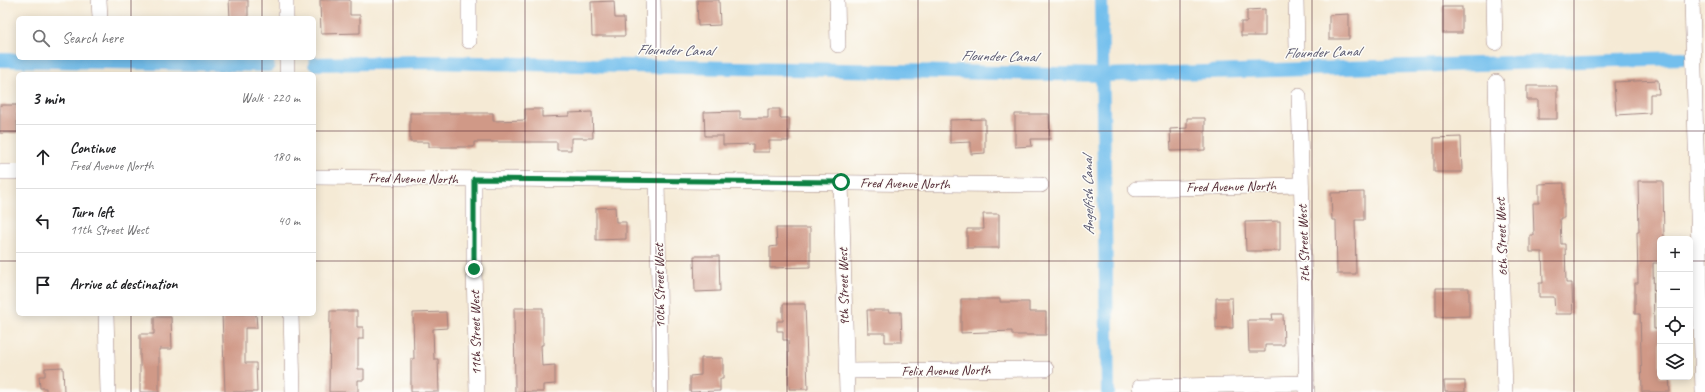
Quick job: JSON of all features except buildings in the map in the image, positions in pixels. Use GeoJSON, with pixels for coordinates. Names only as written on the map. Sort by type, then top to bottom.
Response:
{"type":"FeatureCollection","features":[{"type":"Feature","properties":{"kind":"street"},"geometry":{"type":"LineString","coordinates":[[99,0],[100,16]]}},
{"type":"Feature","properties":{"kind":"street"},"geometry":{"type":"LineString","coordinates":[[286,0],[286,16]]}},
{"type":"Feature","properties":{"kind":"street"},"geometry":{"type":"LineString","coordinates":[[469,0],[469,41]]}},
{"type":"Feature","properties":{"kind":"street"},"geometry":{"type":"LineString","coordinates":[[653,0],[654,46]]}},
{"type":"Feature","properties":{"kind":"street"},"geometry":{"type":"LineString","coordinates":[[837,0],[838,45]]}},
{"type":"Feature","properties":{"kind":"street"},"geometry":{"type":"LineString","coordinates":[[1296,0],[1297,48]]}},
{"type":"Feature","properties":{"kind":"street"},"geometry":{"type":"LineString","coordinates":[[1494,0],[1495,43]]}},
{"type":"Feature","properties":{"kind":"street"},"geometry":{"type":"LineString","coordinates":[[1692,0],[1703,392]]}},
{"type":"Feature","properties":{"kind":"street"},"geometry":{"type":"LineString","coordinates":[[287,60],[287,72]]}},
{"type":"Feature","properties":{"kind":"street","name":"6th Street West"},"geometry":{"type":"LineString","coordinates":[[1496,82],[1505,392]]}},
{"type":"Feature","properties":{"kind":"street","name":"7th Street West"},"geometry":{"type":"LineString","coordinates":[[1299,96],[1307,388]]}},
{"type":"Feature","properties":{"kind":"street"},"geometry":{"type":"LineString","coordinates":[[0,172],[16,172]]}},
{"type":"Feature","properties":{"kind":"street","name":"Fred Avenue North"},"geometry":{"type":"LineString","coordinates":[[316,177],[1041,185]]}},
{"type":"Feature","properties":{"kind":"street","name":"11th Street West"},"geometry":{"type":"LineString","coordinates":[[474,179],[474,269],[477,392]]}},
{"type":"Feature","properties":{"kind":"street","name":"10th Street West"},"geometry":{"type":"LineString","coordinates":[[657,181],[661,392]]}},
{"type":"Feature","properties":{"kind":"street","name":"9th Street West"},"geometry":{"type":"LineString","coordinates":[[841,182],[847,392]]}},
{"type":"Feature","properties":{"kind":"street","name":"Fred Avenue North"},"geometry":{"type":"LineString","coordinates":[[1136,189],[1301,184]]}},
{"type":"Feature","properties":{"kind":"street"},"geometry":{"type":"LineString","coordinates":[[106,316],[108,392]]}},
{"type":"Feature","properties":{"kind":"street"},"geometry":{"type":"LineString","coordinates":[[291,316],[293,392]]}},
{"type":"Feature","properties":{"kind":"street","name":"Felix Avenue North"},"geometry":{"type":"LineString","coordinates":[[847,371],[1046,369]]}},
{"type":"Feature","properties":{"kind":"street"},"geometry":{"type":"LineString","coordinates":[[1140,387],[1307,388]]}},
{"type":"Feature","properties":{"kind":"waterway","name":"Angelfish Canal"},"geometry":{"type":"LineString","coordinates":[[1101,0],[1108,392]]}},
{"type":"Feature","properties":{"kind":"waterway","name":"Flounder Canal"},"geometry":{"type":"LineString","coordinates":[[315,64],[424,62],[1104,75],[1683,58]]}},
{"type":"Feature","properties":{"kind":"waterway","name":"Flounder Canal"},"geometry":{"type":"LineString","coordinates":[[0,60],[268,65]]}},
{"type":"Feature","properties":{"kind":"route"},"geometry":{"type":"LineString","coordinates":[[474,269],[474,179],[841,182]]}}]}
